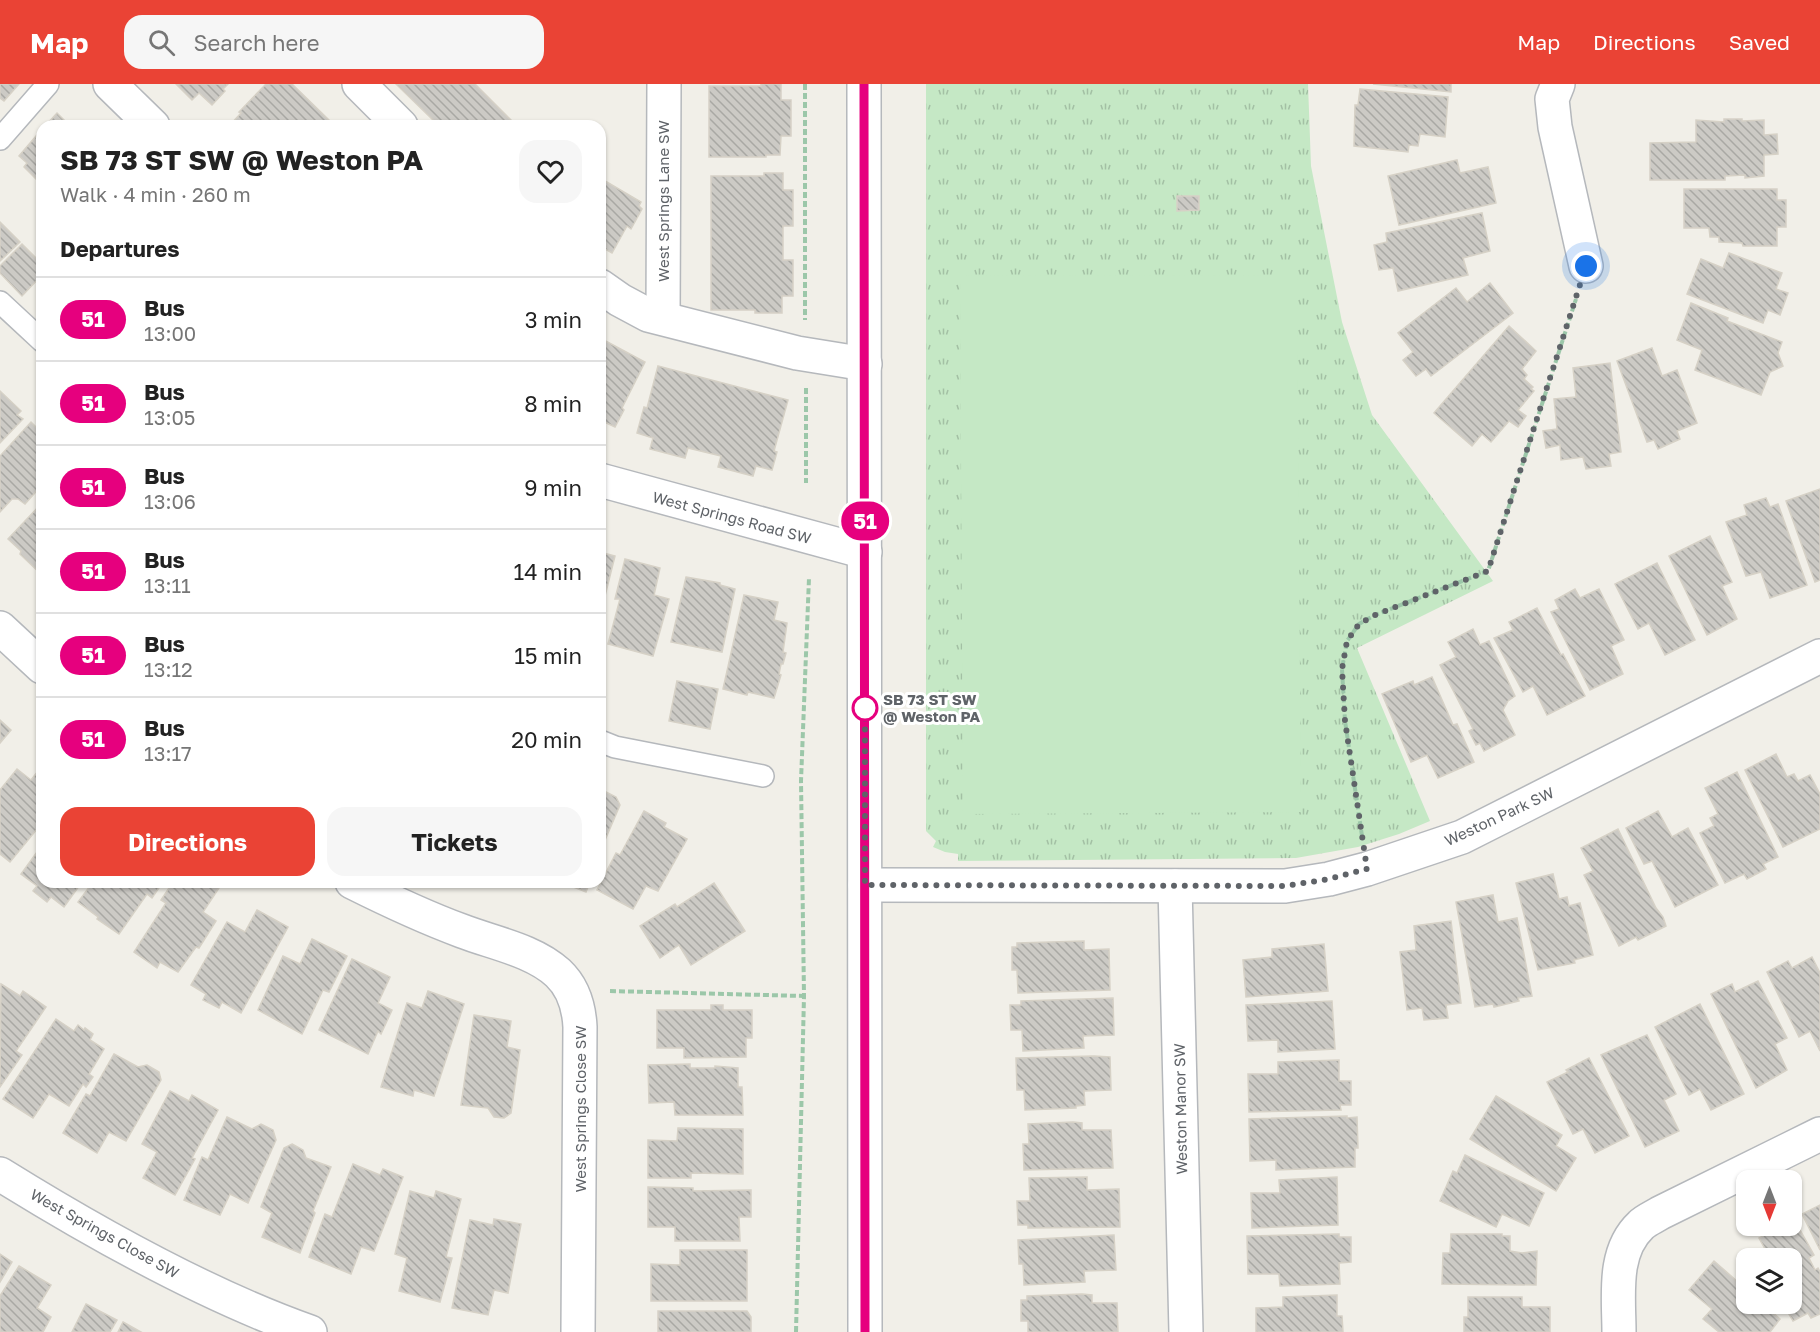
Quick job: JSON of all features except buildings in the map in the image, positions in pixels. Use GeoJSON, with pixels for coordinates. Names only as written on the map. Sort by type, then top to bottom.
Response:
{"type":"FeatureCollection","features":[{"type":"Feature","properties":{"kind":"street"},"geometry":{"type":"LineString","coordinates":[[110,84],[147,120]]}},
{"type":"Feature","properties":{"kind":"street"},"geometry":{"type":"LineString","coordinates":[[359,84],[395,120]]}},
{"type":"Feature","properties":{"kind":"street","name":"West Springs Lane SW"},"geometry":{"type":"LineString","coordinates":[[663,318],[664,84]]}},
{"type":"Feature","properties":{"kind":"street"},"geometry":{"type":"LineString","coordinates":[[864,84],[865,1332]]}},
{"type":"Feature","properties":{"kind":"street"},"geometry":{"type":"LineString","coordinates":[[1558,84],[1552,99],[1555,128],[1586,266]]}},
{"type":"Feature","properties":{"kind":"street"},"geometry":{"type":"LineString","coordinates":[[606,290],[640,311],[663,318],[806,355],[865,364]]}},
{"type":"Feature","properties":{"kind":"street","name":"West Springs Road SW"},"geometry":{"type":"LineString","coordinates":[[606,482],[865,552]]}},
{"type":"Feature","properties":{"kind":"street"},"geometry":{"type":"LineString","coordinates":[[0,628],[36,661]]}},
{"type":"Feature","properties":{"kind":"street","name":"Weston Park SW"},"geometry":{"type":"LineString","coordinates":[[865,885],[1285,886],[1329,879],[1367,869],[1462,837],[1820,657]]}},
{"type":"Feature","properties":{"kind":"street","name":"Weston Manor SW"},"geometry":{"type":"LineString","coordinates":[[1175,886],[1186,1332]]}},
{"type":"Feature","properties":{"kind":"street","name":"West Springs Close SW"},"geometry":{"type":"LineString","coordinates":[[365,888],[432,919],[542,961],[561,975],[570,988],[579,1009],[580,1027],[578,1332]]}},
{"type":"Feature","properties":{"kind":"street"},"geometry":{"type":"LineString","coordinates":[[1619,1332],[1619,1277],[1623,1254],[1632,1235],[1641,1225],[1660,1213],[1820,1134]]}},
{"type":"Feature","properties":{"kind":"street","name":"West Springs Close SW"},"geometry":{"type":"LineString","coordinates":[[0,1174],[122,1245],[207,1288],[310,1332]]}},
{"type":"Feature","properties":{"kind":"lane"},"geometry":{"type":"LineString","coordinates":[[0,139],[48,84]]}},
{"type":"Feature","properties":{"kind":"lane"},"geometry":{"type":"LineString","coordinates":[[0,302],[36,335]]}},
{"type":"Feature","properties":{"kind":"lane"},"geometry":{"type":"LineString","coordinates":[[606,743],[763,776]]}},
{"type":"Feature","properties":{"kind":"path"},"geometry":{"type":"LineString","coordinates":[[805,84],[806,483]]}},
{"type":"Feature","properties":{"kind":"path"},"geometry":{"type":"LineString","coordinates":[[1367,869],[1345,721],[1342,669],[1347,641],[1359,624],[1375,615],[1488,571],[1586,266]]}},
{"type":"Feature","properties":{"kind":"path"},"geometry":{"type":"LineString","coordinates":[[796,1332],[804,996],[801,781],[809,578]]}},
{"type":"Feature","properties":{"kind":"path"},"geometry":{"type":"LineString","coordinates":[[570,988],[621,992],[804,996]]}},
{"type":"Feature","properties":{"kind":"green space"},"geometry":{"type":"Polygon","coordinates":[[[926,84],[1308,84],[1311,166],[1342,322],[1372,415],[1493,581],[1357,648],[1430,821],[1358,847],[1296,858],[958,861],[958,854],[933,847],[936,841],[926,831],[926,84]]]}},
{"type":"Feature","properties":{"kind":"green space"},"geometry":{"type":"Polygon","coordinates":[[[1297,275],[1301,812],[963,814],[960,276],[1297,275]]]}},
{"type":"Feature","properties":{"kind":"bus line","name":"51"},"geometry":{"type":"LineString","coordinates":[[864,84],[865,1332]]}},
{"type":"Feature","properties":{"kind":"place","name":"SB 73 ST SW @ Weston PA"},"geometry":{"type":"Point","coordinates":[865,708]}},
{"type":"Feature","properties":{"kind":"route"},"geometry":{"type":"LineString","coordinates":[[865,708],[865,885],[1285,886],[1329,879],[1367,869],[1345,721],[1342,669],[1347,641],[1359,624],[1375,615],[1488,571],[1586,266]]}}]}
